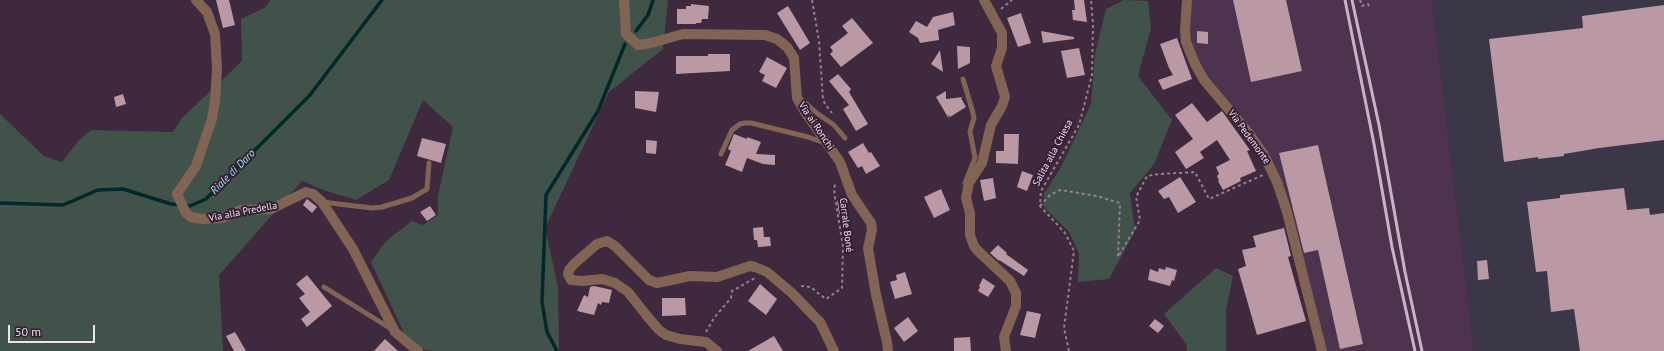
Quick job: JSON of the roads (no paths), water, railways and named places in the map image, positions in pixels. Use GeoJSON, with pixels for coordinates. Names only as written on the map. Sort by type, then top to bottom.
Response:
{"type":"FeatureCollection","features":[{"type":"Feature","properties":{"kind":"street","name":"Via alla Predella"},"geometry":{"type":"LineString","coordinates":[[196,0],[207,12],[215,34],[217,69],[212,119],[198,161],[177,196],[186,213],[191,217],[202,219],[222,218],[240,210],[271,209],[306,192],[313,194],[322,202],[353,249],[395,332],[418,351]]}},
{"type":"Feature","properties":{"kind":"street","name":"Via ai Ronchi"},"geometry":{"type":"LineString","coordinates":[[624,0],[626,34],[638,45],[683,34],[765,35],[777,39],[787,47],[794,58],[797,98],[840,162],[852,195],[871,223],[872,230],[868,248],[888,351]]}},
{"type":"Feature","properties":{"kind":"street"},"geometry":{"type":"LineString","coordinates":[[984,0],[1002,33],[1002,48],[996,66],[1005,97],[988,133],[982,163],[968,186],[966,198],[970,213],[972,241],[977,250],[1010,281],[1016,293],[1016,306],[1004,337],[1006,351]]}},
{"type":"Feature","properties":{"kind":"street","name":"Via Pedemonte"},"geometry":{"type":"LineString","coordinates":[[1187,0],[1185,31],[1186,42],[1195,64],[1204,80],[1264,155],[1272,170],[1287,212],[1322,351]]}},
{"type":"Feature","properties":{"kind":"street"},"geometry":{"type":"LineString","coordinates":[[717,351],[706,342],[680,339],[666,335],[655,325],[622,287],[609,280],[571,280],[568,274],[569,270],[574,262],[597,244],[608,241],[615,246],[649,280],[657,283],[684,277],[717,277],[750,266],[755,267],[767,272],[792,293],[813,315],[822,326],[834,351]]}},
{"type":"Feature","properties":{"kind":"lane"},"geometry":{"type":"LineString","coordinates":[[963,79],[974,118],[970,131],[976,158],[965,181],[968,186]]}},
{"type":"Feature","properties":{"kind":"lane"},"geometry":{"type":"LineString","coordinates":[[797,98],[834,125],[845,138]]}},
{"type":"Feature","properties":{"kind":"lane"},"geometry":{"type":"LineString","coordinates":[[721,154],[732,130],[736,126],[745,123],[751,123],[808,137],[829,144]]}},
{"type":"Feature","properties":{"kind":"lane"},"geometry":{"type":"LineString","coordinates":[[322,202],[372,208],[382,207],[412,198],[426,189],[428,183],[429,163]]}},
{"type":"Feature","properties":{"kind":"lane"},"geometry":{"type":"LineString","coordinates":[[324,287],[395,332]]}},
{"type":"Feature","properties":{"kind":"waterway","name":"Riale di Daro"},"geometry":{"type":"LineString","coordinates":[[0,203],[63,205],[98,190],[123,189],[171,204],[190,206],[206,199],[310,95],[382,0]]}},
{"type":"Feature","properties":{"kind":"waterway"},"geometry":{"type":"LineString","coordinates":[[636,31],[648,15],[653,0]]}},
{"type":"Feature","properties":{"kind":"waterway"},"geometry":{"type":"LineString","coordinates":[[557,351],[547,332],[542,302],[546,195],[598,111],[625,44]]}},
{"type":"Feature","properties":{"kind":"railway"},"geometry":{"type":"LineString","coordinates":[[1345,0],[1374,144],[1392,247],[1415,351]]}},
{"type":"Feature","properties":{"kind":"railway"},"geometry":{"type":"LineString","coordinates":[[1352,0],[1379,125],[1405,272],[1422,351]]}}]}
